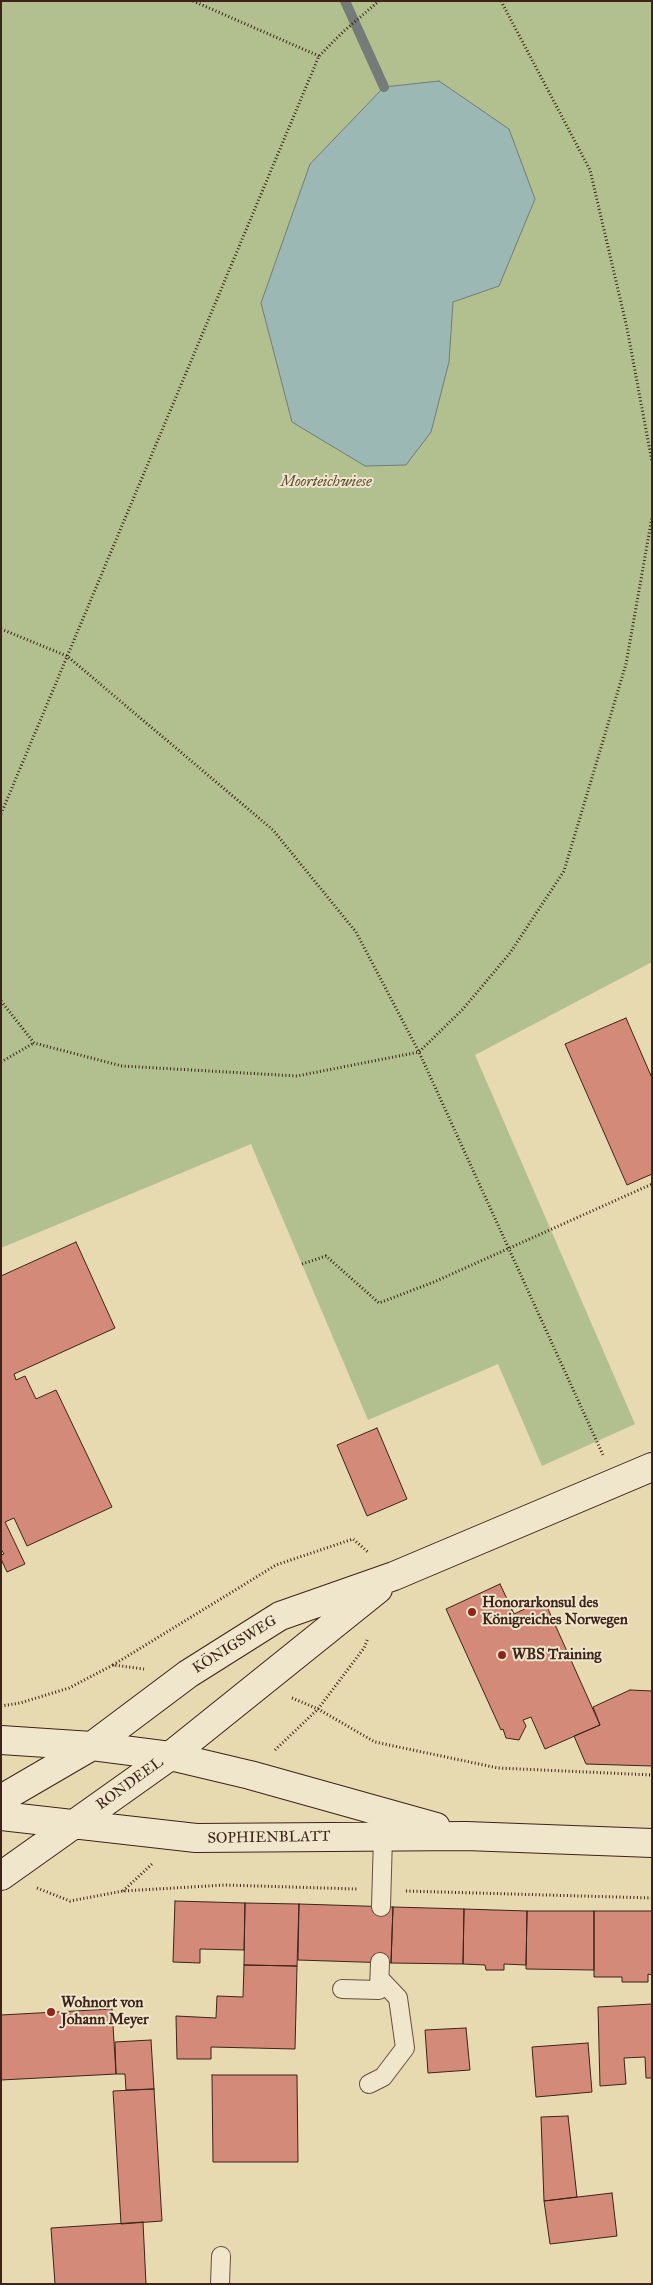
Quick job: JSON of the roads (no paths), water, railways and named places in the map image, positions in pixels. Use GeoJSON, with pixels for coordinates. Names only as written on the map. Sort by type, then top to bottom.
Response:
{"type":"FeatureCollection","features":[{"type":"Feature","properties":{"kind":"main road","name":"KÖNIGSWEG"},"geometry":{"type":"LineString","coordinates":[[92,1746],[188,1674],[280,1616],[394,1576],[652,1467]]}},
{"type":"Feature","properties":{"kind":"main road","name":"KÖNIGSWEG"},"geometry":{"type":"LineString","coordinates":[[170,1756],[394,1576]]}},
{"type":"Feature","properties":{"kind":"main road","name":"RONDEEL"},"geometry":{"type":"LineString","coordinates":[[1,1740],[92,1746],[170,1756]]}},
{"type":"Feature","properties":{"kind":"main road"},"geometry":{"type":"LineString","coordinates":[[1,1799],[92,1746]]}},
{"type":"Feature","properties":{"kind":"main road","name":"RONDEEL"},"geometry":{"type":"LineString","coordinates":[[1,1876],[170,1756]]}},
{"type":"Feature","properties":{"kind":"main road","name":"SOPHIENBLATT"},"geometry":{"type":"LineString","coordinates":[[170,1756],[250,1775],[466,1836]]}},
{"type":"Feature","properties":{"kind":"main road"},"geometry":{"type":"LineString","coordinates":[[1,1816],[72,1826]]}},
{"type":"Feature","properties":{"kind":"main road","name":"SOPHIENBLATT"},"geometry":{"type":"LineString","coordinates":[[72,1826],[196,1838],[466,1836],[652,1843]]}},
{"type":"Feature","properties":{"kind":"lane"},"geometry":{"type":"LineString","coordinates":[[381,1907],[384,1837]]}},
{"type":"Feature","properties":{"kind":"lane"},"geometry":{"type":"LineString","coordinates":[[342,1989],[379,1990],[380,1970],[398,1998],[405,2048],[383,2077],[369,2084]]}},
{"type":"Feature","properties":{"kind":"lane"},"geometry":{"type":"LineString","coordinates":[[220,2284],[221,2256]]}},
{"type":"Feature","properties":{"kind":"water"},"geometry":{"type":"Polygon","coordinates":[[[439,81],[509,129],[535,199],[499,286],[453,302],[449,362],[431,432],[406,465],[365,466],[292,422],[261,303],[310,164],[384,87],[439,81]]]}},
{"type":"Feature","properties":{"kind":"waterway"},"geometry":{"type":"LineString","coordinates":[[345,1],[384,87]]}},
{"type":"Feature","properties":{"kind":"place","name":"Honorarkonsul des Königreiches Norwegen"},"geometry":{"type":"Point","coordinates":[472,1612]}},
{"type":"Feature","properties":{"kind":"place","name":"WBS Training"},"geometry":{"type":"Point","coordinates":[502,1655]}},
{"type":"Feature","properties":{"kind":"place","name":"Wohnort von Johann Meyer"},"geometry":{"type":"Point","coordinates":[51,2012]}},
{"type":"Feature","properties":{"kind":"park label","name":"Moorteichwiese"},"geometry":{"type":"Point","coordinates":[326,482]}}]}
